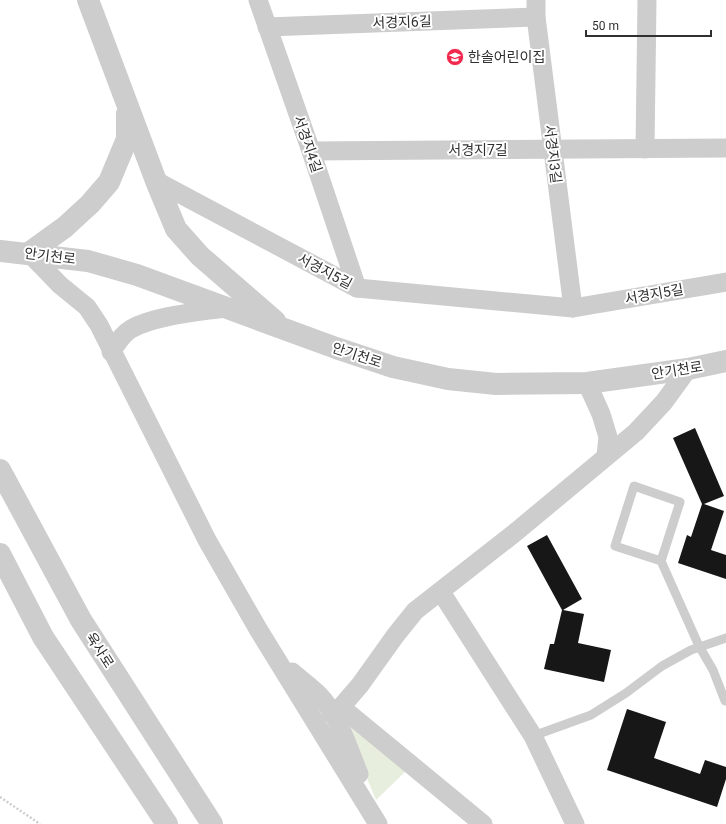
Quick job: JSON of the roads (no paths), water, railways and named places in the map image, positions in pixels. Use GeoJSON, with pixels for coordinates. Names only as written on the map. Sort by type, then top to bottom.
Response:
{"type":"FeatureCollection","features":[{"type":"Feature","properties":{"kind":"street"},"geometry":{"type":"LineString","coordinates":[[88,0],[127,106],[176,229],[200,256],[283,329]]}},
{"type":"Feature","properties":{"kind":"street","name":"서경지4길"},"geometry":{"type":"LineString","coordinates":[[258,0],[357,288]]}},
{"type":"Feature","properties":{"kind":"street"},"geometry":{"type":"LineString","coordinates":[[645,149],[647,0]]}},
{"type":"Feature","properties":{"kind":"street","name":"서경지6길"},"geometry":{"type":"LineString","coordinates":[[267,27],[536,8]]}},
{"type":"Feature","properties":{"kind":"street","name":"서경지3길"},"geometry":{"type":"LineString","coordinates":[[536,8],[552,150],[573,308]]}},
{"type":"Feature","properties":{"kind":"street"},"geometry":{"type":"LineString","coordinates":[[127,106],[127,139],[109,182],[90,204],[65,227],[29,253],[60,286],[87,307],[99,325],[111,352],[207,540],[277,659],[377,822]]}},
{"type":"Feature","properties":{"kind":"street","name":"서경지7길"},"geometry":{"type":"LineString","coordinates":[[311,151],[726,148]]}},
{"type":"Feature","properties":{"kind":"street","name":"서경지5길"},"geometry":{"type":"LineString","coordinates":[[156,181],[357,288],[573,308],[726,282]]}},
{"type":"Feature","properties":{"kind":"street","name":"안기천로"},"geometry":{"type":"LineString","coordinates":[[2,252],[29,253],[88,261],[137,275],[224,308],[394,367],[448,379],[496,384],[587,383],[688,369],[726,361]]}},
{"type":"Feature","properties":{"kind":"street"},"geometry":{"type":"LineString","coordinates":[[111,352],[121,338],[130,329],[148,322],[224,308]]}},
{"type":"Feature","properties":{"kind":"street"},"geometry":{"type":"LineString","coordinates":[[336,710],[360,685],[395,636],[415,612],[523,526],[636,432],[664,402],[688,369]]}},
{"type":"Feature","properties":{"kind":"street"},"geometry":{"type":"LineString","coordinates":[[587,383],[601,414],[608,437],[606,456]]}},
{"type":"Feature","properties":{"kind":"street","name":"육사로"},"geometry":{"type":"LineString","coordinates":[[0,470],[81,620],[212,824]]}},
{"type":"Feature","properties":{"kind":"street"},"geometry":{"type":"LineString","coordinates":[[0,554],[43,637],[166,824]]}},
{"type":"Feature","properties":{"kind":"street"},"geometry":{"type":"LineString","coordinates":[[441,592],[533,736],[575,824]]}},
{"type":"Feature","properties":{"kind":"street"},"geometry":{"type":"LineString","coordinates":[[277,659],[336,710],[483,824]]}},
{"type":"Feature","properties":{"kind":"street"},"geometry":{"type":"LineString","coordinates":[[336,710],[344,736],[377,822]]}},
{"type":"Feature","properties":{"kind":"lane"},"geometry":{"type":"LineString","coordinates":[[661,560],[615,546],[634,486],[680,502],[661,560],[699,646],[713,670],[725,701]]}},
{"type":"Feature","properties":{"kind":"lane"},"geometry":{"type":"LineString","coordinates":[[533,736],[591,715],[626,693],[662,666],[699,646],[726,638]]}},
{"type":"Feature","properties":{"kind":"place","name":"한솔어린이집"},"geometry":{"type":"Point","coordinates":[455,57]}}]}
